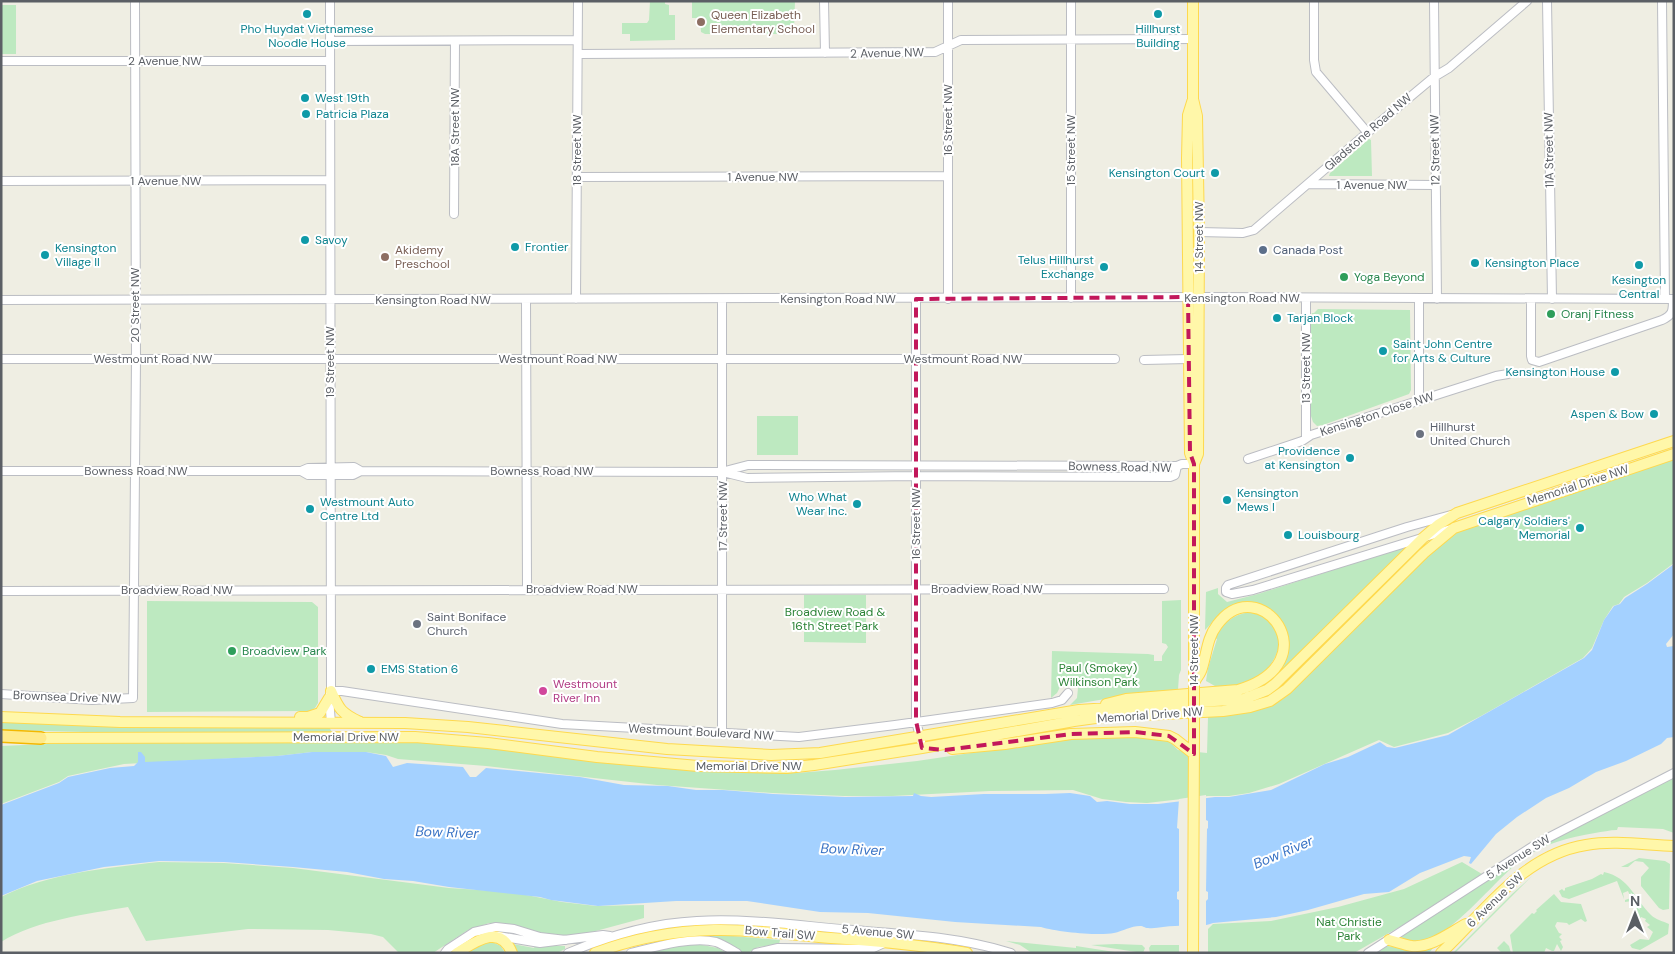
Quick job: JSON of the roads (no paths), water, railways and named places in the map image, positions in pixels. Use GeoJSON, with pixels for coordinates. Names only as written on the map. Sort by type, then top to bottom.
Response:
{"type":"FeatureCollection","features":[{"type":"Feature","properties":{"kind":"highway"},"geometry":{"type":"LineString","coordinates":[[1,736],[41,738]]}},
{"type":"Feature","properties":{"kind":"main road","name":"14 Street NW"},"geometry":{"type":"LineString","coordinates":[[1193,1],[1193,99],[1197,116],[1200,297],[1198,454],[1194,464]]}},
{"type":"Feature","properties":{"kind":"main road","name":"14 Street NW"},"geometry":{"type":"LineString","coordinates":[[1193,99],[1188,115],[1187,150],[1190,453],[1194,464],[1194,950]]}},
{"type":"Feature","properties":{"kind":"main road","name":"Memorial Drive NW"},"geometry":{"type":"LineString","coordinates":[[1,717],[120,722],[405,723],[468,727],[667,749],[771,756],[820,753],[1079,710],[1244,699],[1267,690],[1294,667],[1424,537],[1457,513],[1674,441]]}},
{"type":"Feature","properties":{"kind":"main road","name":"Memorial Drive NW"},"geometry":{"type":"LineString","coordinates":[[1,741],[41,738],[415,737],[470,741],[597,757],[688,765],[759,768],[814,765],[927,748],[1103,717],[1223,711],[1250,707],[1270,701],[1287,689],[1424,553],[1454,528],[1674,454]]}},
{"type":"Feature","properties":{"kind":"main road"},"geometry":{"type":"LineString","coordinates":[[1079,710],[1126,699],[1238,690],[1252,686],[1271,674],[1281,658],[1284,641],[1280,625],[1271,615],[1260,609],[1244,607],[1230,612],[1216,625],[1211,634],[1202,669],[1194,682]]}},
{"type":"Feature","properties":{"kind":"main road"},"geometry":{"type":"LineString","coordinates":[[120,722],[175,717],[308,717],[320,713],[330,694]]}},
{"type":"Feature","properties":{"kind":"main road"},"geometry":{"type":"LineString","coordinates":[[330,694],[343,713],[363,723]]}},
{"type":"Feature","properties":{"kind":"main road"},"geometry":{"type":"LineString","coordinates":[[331,723],[339,731],[362,737]]}},
{"type":"Feature","properties":{"kind":"main road"},"geometry":{"type":"LineString","coordinates":[[927,748],[945,750],[1005,744],[1071,734],[1135,732],[1169,736],[1194,754]]}},
{"type":"Feature","properties":{"kind":"main road","name":"6 Avenue SW"},"geometry":{"type":"LineString","coordinates":[[1441,953],[1522,872],[1548,856],[1587,845],[1674,846]]}},
{"type":"Feature","properties":{"kind":"main road"},"geometry":{"type":"LineString","coordinates":[[1389,940],[1412,946],[1424,945],[1434,942],[1476,918]]}},
{"type":"Feature","properties":{"kind":"main road","name":"Bow Trail SW"},"geometry":{"type":"LineString","coordinates":[[595,953],[638,940],[683,932],[713,930],[747,930],[885,942],[967,953]]}},
{"type":"Feature","properties":{"kind":"main road"},"geometry":{"type":"LineString","coordinates":[[457,953],[481,938],[493,936],[508,943],[512,953]]}},
{"type":"Feature","properties":{"kind":"main road"},"geometry":{"type":"LineString","coordinates":[[1451,953],[1454,940]]}},
{"type":"Feature","properties":{"kind":"street","name":"20 Street NW"},"geometry":{"type":"LineString","coordinates":[[133,698],[136,359],[135,1]]}},
{"type":"Feature","properties":{"kind":"street","name":"19 Street NW"},"geometry":{"type":"LineString","coordinates":[[330,1],[331,723]]}},
{"type":"Feature","properties":{"kind":"street","name":"18 Street NW"},"geometry":{"type":"LineString","coordinates":[[576,299],[578,1]]}},
{"type":"Feature","properties":{"kind":"street"},"geometry":{"type":"LineString","coordinates":[[824,1],[824,53]]}},
{"type":"Feature","properties":{"kind":"street","name":"16 Street NW"},"geometry":{"type":"LineString","coordinates":[[948,1],[948,299]]}},
{"type":"Feature","properties":{"kind":"street","name":"15 Street NW"},"geometry":{"type":"LineString","coordinates":[[1071,1],[1071,298]]}},
{"type":"Feature","properties":{"kind":"street"},"geometry":{"type":"LineString","coordinates":[[1314,1],[1314,60],[1316,72],[1367,132]]}},
{"type":"Feature","properties":{"kind":"street","name":"12 Street NW"},"geometry":{"type":"LineString","coordinates":[[1434,1],[1437,299]]}},
{"type":"Feature","properties":{"kind":"street","name":"Gladstone Road NW"},"geometry":{"type":"LineString","coordinates":[[1199,232],[1249,232],[1434,76],[1449,68],[1527,1]]}},
{"type":"Feature","properties":{"kind":"street","name":"11A Street NW"},"geometry":{"type":"LineString","coordinates":[[1547,1],[1552,299]]}},
{"type":"Feature","properties":{"kind":"street"},"geometry":{"type":"LineString","coordinates":[[1531,299],[1531,356],[1532,360],[1539,362],[1671,316],[1673,310],[1671,299],[1662,1]]}},
{"type":"Feature","properties":{"kind":"street","name":"2 Avenue NW"},"geometry":{"type":"LineString","coordinates":[[578,54],[936,52],[961,40],[1193,39]]}},
{"type":"Feature","properties":{"kind":"street"},"geometry":{"type":"LineString","coordinates":[[330,41],[578,40]]}},
{"type":"Feature","properties":{"kind":"street","name":"18A Street NW"},"geometry":{"type":"LineString","coordinates":[[454,214],[455,41]]}},
{"type":"Feature","properties":{"kind":"street","name":"2 Avenue NW"},"geometry":{"type":"LineString","coordinates":[[1,61],[330,60]]}},
{"type":"Feature","properties":{"kind":"street","name":"1 Avenue NW"},"geometry":{"type":"LineString","coordinates":[[577,177],[948,176]]}},
{"type":"Feature","properties":{"kind":"street","name":"1 Avenue NW"},"geometry":{"type":"LineString","coordinates":[[1,181],[330,180]]}},
{"type":"Feature","properties":{"kind":"street","name":"1 Avenue NW"},"geometry":{"type":"LineString","coordinates":[[1308,184],[1435,185]]}},
{"type":"Feature","properties":{"kind":"street","name":"Kensington Road NW"},"geometry":{"type":"LineString","coordinates":[[1,300],[1188,297],[1671,299]]}},
{"type":"Feature","properties":{"kind":"street","name":"13 Street NW"},"geometry":{"type":"LineString","coordinates":[[1306,298],[1306,438]]}},
{"type":"Feature","properties":{"kind":"street"},"geometry":{"type":"LineString","coordinates":[[1418,298],[1419,401]]}},
{"type":"Feature","properties":{"kind":"street","name":"17 Street NW"},"geometry":{"type":"LineString","coordinates":[[722,299],[722,733]]}},
{"type":"Feature","properties":{"kind":"street","name":"16 Street NW"},"geometry":{"type":"LineString","coordinates":[[916,299],[916,721],[920,737],[927,748]]}},
{"type":"Feature","properties":{"kind":"street"},"geometry":{"type":"LineString","coordinates":[[526,300],[527,588]]}},
{"type":"Feature","properties":{"kind":"street","name":"Westmount Road NW"},"geometry":{"type":"LineString","coordinates":[[1,359],[1115,359]]}},
{"type":"Feature","properties":{"kind":"street"},"geometry":{"type":"LineString","coordinates":[[1144,360],[1188,359]]}},
{"type":"Feature","properties":{"kind":"street","name":"Kensington Close NW"},"geometry":{"type":"LineString","coordinates":[[1248,459],[1419,401],[1508,374]]}},
{"type":"Feature","properties":{"kind":"street"},"geometry":{"type":"LineString","coordinates":[[1177,466],[1194,464]]}},
{"type":"Feature","properties":{"kind":"street","name":"Bowness Road NW"},"geometry":{"type":"LineString","coordinates":[[1,472],[301,471],[308,468],[330,471],[354,467],[361,471],[723,472],[747,478],[916,476],[1170,477],[1175,475],[1177,466],[748,465],[723,472]]}},
{"type":"Feature","properties":{"kind":"street","name":"Memorial Drive NW"},"geometry":{"type":"LineString","coordinates":[[1454,528],[1253,590],[1232,594],[1226,592],[1228,585],[1407,527],[1457,513]]}},
{"type":"Feature","properties":{"kind":"street","name":"Broadview Road NW"},"geometry":{"type":"LineString","coordinates":[[1,591],[527,588],[1164,589]]}},
{"type":"Feature","properties":{"kind":"street","name":"Westmount Boulevard NW"},"geometry":{"type":"LineString","coordinates":[[330,694],[342,691],[562,724],[799,737],[895,726],[916,721],[1052,703],[1062,700],[1068,694]]}},
{"type":"Feature","properties":{"kind":"street","name":"Brownsea Drive NW"},"geometry":{"type":"LineString","coordinates":[[1,694],[92,700],[133,698]]}},
{"type":"Feature","properties":{"kind":"street","name":"5 Avenue SW"},"geometry":{"type":"LineString","coordinates":[[1368,953],[1538,843],[1674,773]]}},
{"type":"Feature","properties":{"kind":"street","name":"5 Avenue SW"},"geometry":{"type":"LineString","coordinates":[[568,953],[617,937],[673,923],[697,921],[742,921],[918,936],[978,944],[1011,953]]}},
{"type":"Feature","properties":{"kind":"street"},"geometry":{"type":"LineString","coordinates":[[444,953],[474,932],[496,927],[514,929],[540,937],[566,940]]}},
{"type":"Feature","properties":{"kind":"street"},"geometry":{"type":"LineString","coordinates":[[493,936],[540,943],[603,935],[617,937]]}},
{"type":"Feature","properties":{"kind":"street"},"geometry":{"type":"LineString","coordinates":[[631,953],[675,943],[698,941],[715,942],[727,946],[737,953]]}},
{"type":"Feature","properties":{"kind":"street"},"geometry":{"type":"LineString","coordinates":[[756,953],[778,948],[871,949],[885,942]]}},
{"type":"Feature","properties":{"kind":"water","name":"Bow River"},"geometry":{"type":"Polygon","coordinates":[[[1674,564],[1674,634],[1666,644],[1667,647],[1674,646],[1674,737],[1667,738],[1661,744],[1626,761],[1596,772],[1569,788],[1546,798],[1517,817],[1496,834],[1471,864],[1469,863],[1471,857],[1464,856],[1420,873],[1389,892],[1364,894],[1276,917],[1199,926],[1146,928],[1137,926],[1114,933],[1089,934],[1041,927],[955,922],[868,913],[820,912],[747,901],[676,901],[598,906],[540,897],[384,879],[347,872],[224,862],[159,861],[104,867],[37,881],[1,896],[1,805],[59,783],[68,777],[110,768],[134,766],[138,762],[138,752],[141,752],[145,757],[145,762],[277,756],[312,752],[366,752],[386,756],[393,767],[407,763],[463,767],[470,777],[476,777],[486,768],[580,777],[624,785],[845,797],[913,796],[914,793],[931,797],[1070,793],[1090,796],[1097,802],[1158,804],[1229,797],[1271,790],[1325,764],[1348,757],[1380,742],[1387,747],[1395,748],[1448,735],[1584,658],[1592,650],[1604,620],[1614,606],[1620,604],[1625,598],[1674,564]]]}},
{"type":"Feature","properties":{"kind":"place","name":"Pho Huydat Vietnamese Noodle House"},"geometry":{"type":"Point","coordinates":[307,14]}},
{"type":"Feature","properties":{"kind":"place","name":"Hillhurst Building"},"geometry":{"type":"Point","coordinates":[1158,14]}},
{"type":"Feature","properties":{"kind":"place","name":"Queen Elizabeth Elementary School"},"geometry":{"type":"Point","coordinates":[701,22]}},
{"type":"Feature","properties":{"kind":"place","name":"West 19th"},"geometry":{"type":"Point","coordinates":[305,98]}},
{"type":"Feature","properties":{"kind":"place","name":"Patricia Plaza"},"geometry":{"type":"Point","coordinates":[306,114]}},
{"type":"Feature","properties":{"kind":"place","name":"Kensington Court"},"geometry":{"type":"Point","coordinates":[1215,173]}},
{"type":"Feature","properties":{"kind":"place","name":"Savoy"},"geometry":{"type":"Point","coordinates":[305,240]}},
{"type":"Feature","properties":{"kind":"place","name":"Frontier"},"geometry":{"type":"Point","coordinates":[515,247]}},
{"type":"Feature","properties":{"kind":"place","name":"Canada Post"},"geometry":{"type":"Point","coordinates":[1263,250]}},
{"type":"Feature","properties":{"kind":"place","name":"Kensington Village II"},"geometry":{"type":"Point","coordinates":[45,255]}},
{"type":"Feature","properties":{"kind":"place","name":"Akidemy Preschool"},"geometry":{"type":"Point","coordinates":[385,257]}},
{"type":"Feature","properties":{"kind":"place","name":"Kensington Place"},"geometry":{"type":"Point","coordinates":[1475,263]}},
{"type":"Feature","properties":{"kind":"place","name":"Kesington Central"},"geometry":{"type":"Point","coordinates":[1639,265]}},
{"type":"Feature","properties":{"kind":"place","name":"Telus Hillhurst Exchange"},"geometry":{"type":"Point","coordinates":[1104,267]}},
{"type":"Feature","properties":{"kind":"place","name":"Yoga Beyond"},"geometry":{"type":"Point","coordinates":[1344,277]}},
{"type":"Feature","properties":{"kind":"place","name":"Oranj Fitness"},"geometry":{"type":"Point","coordinates":[1551,314]}},
{"type":"Feature","properties":{"kind":"place","name":"Tarjan Block"},"geometry":{"type":"Point","coordinates":[1277,318]}},
{"type":"Feature","properties":{"kind":"place","name":"Saint John Centre for Arts & Culture"},"geometry":{"type":"Point","coordinates":[1383,351]}},
{"type":"Feature","properties":{"kind":"place","name":"Kensington House"},"geometry":{"type":"Point","coordinates":[1615,372]}},
{"type":"Feature","properties":{"kind":"place","name":"Aspen & Bow"},"geometry":{"type":"Point","coordinates":[1654,414]}},
{"type":"Feature","properties":{"kind":"place","name":"Hillhurst United Church"},"geometry":{"type":"Point","coordinates":[1420,434]}},
{"type":"Feature","properties":{"kind":"place","name":"Providence at Kensington"},"geometry":{"type":"Point","coordinates":[1350,458]}},
{"type":"Feature","properties":{"kind":"place","name":"Kensington Mews I"},"geometry":{"type":"Point","coordinates":[1227,500]}},
{"type":"Feature","properties":{"kind":"place","name":"Who What Wear Inc."},"geometry":{"type":"Point","coordinates":[857,504]}},
{"type":"Feature","properties":{"kind":"place","name":"Westmount Auto Centre Ltd"},"geometry":{"type":"Point","coordinates":[310,509]}},
{"type":"Feature","properties":{"kind":"place","name":"Calgary Soldiers' Memorial"},"geometry":{"type":"Point","coordinates":[1580,528]}},
{"type":"Feature","properties":{"kind":"place","name":"Louisbourg"},"geometry":{"type":"Point","coordinates":[1288,535]}},
{"type":"Feature","properties":{"kind":"place","name":"Saint Boniface Church"},"geometry":{"type":"Point","coordinates":[417,624]}},
{"type":"Feature","properties":{"kind":"place","name":"Broadview Park"},"geometry":{"type":"Point","coordinates":[232,651]}},
{"type":"Feature","properties":{"kind":"place","name":"EMS Station 6"},"geometry":{"type":"Point","coordinates":[371,669]}},
{"type":"Feature","properties":{"kind":"place","name":"Westmount River Inn"},"geometry":{"type":"Point","coordinates":[543,691]}},
{"type":"Feature","properties":{"kind":"park label","name":"Broadview Road & 16th Street Park"},"geometry":{"type":"Point","coordinates":[835,619]}},
{"type":"Feature","properties":{"kind":"park label","name":"Paul (Smokey) Wilkinson Park"},"geometry":{"type":"Point","coordinates":[1098,675]}},
{"type":"Feature","properties":{"kind":"park label","name":"Nat Christie Park"},"geometry":{"type":"Point","coordinates":[1349,929]}}]}
